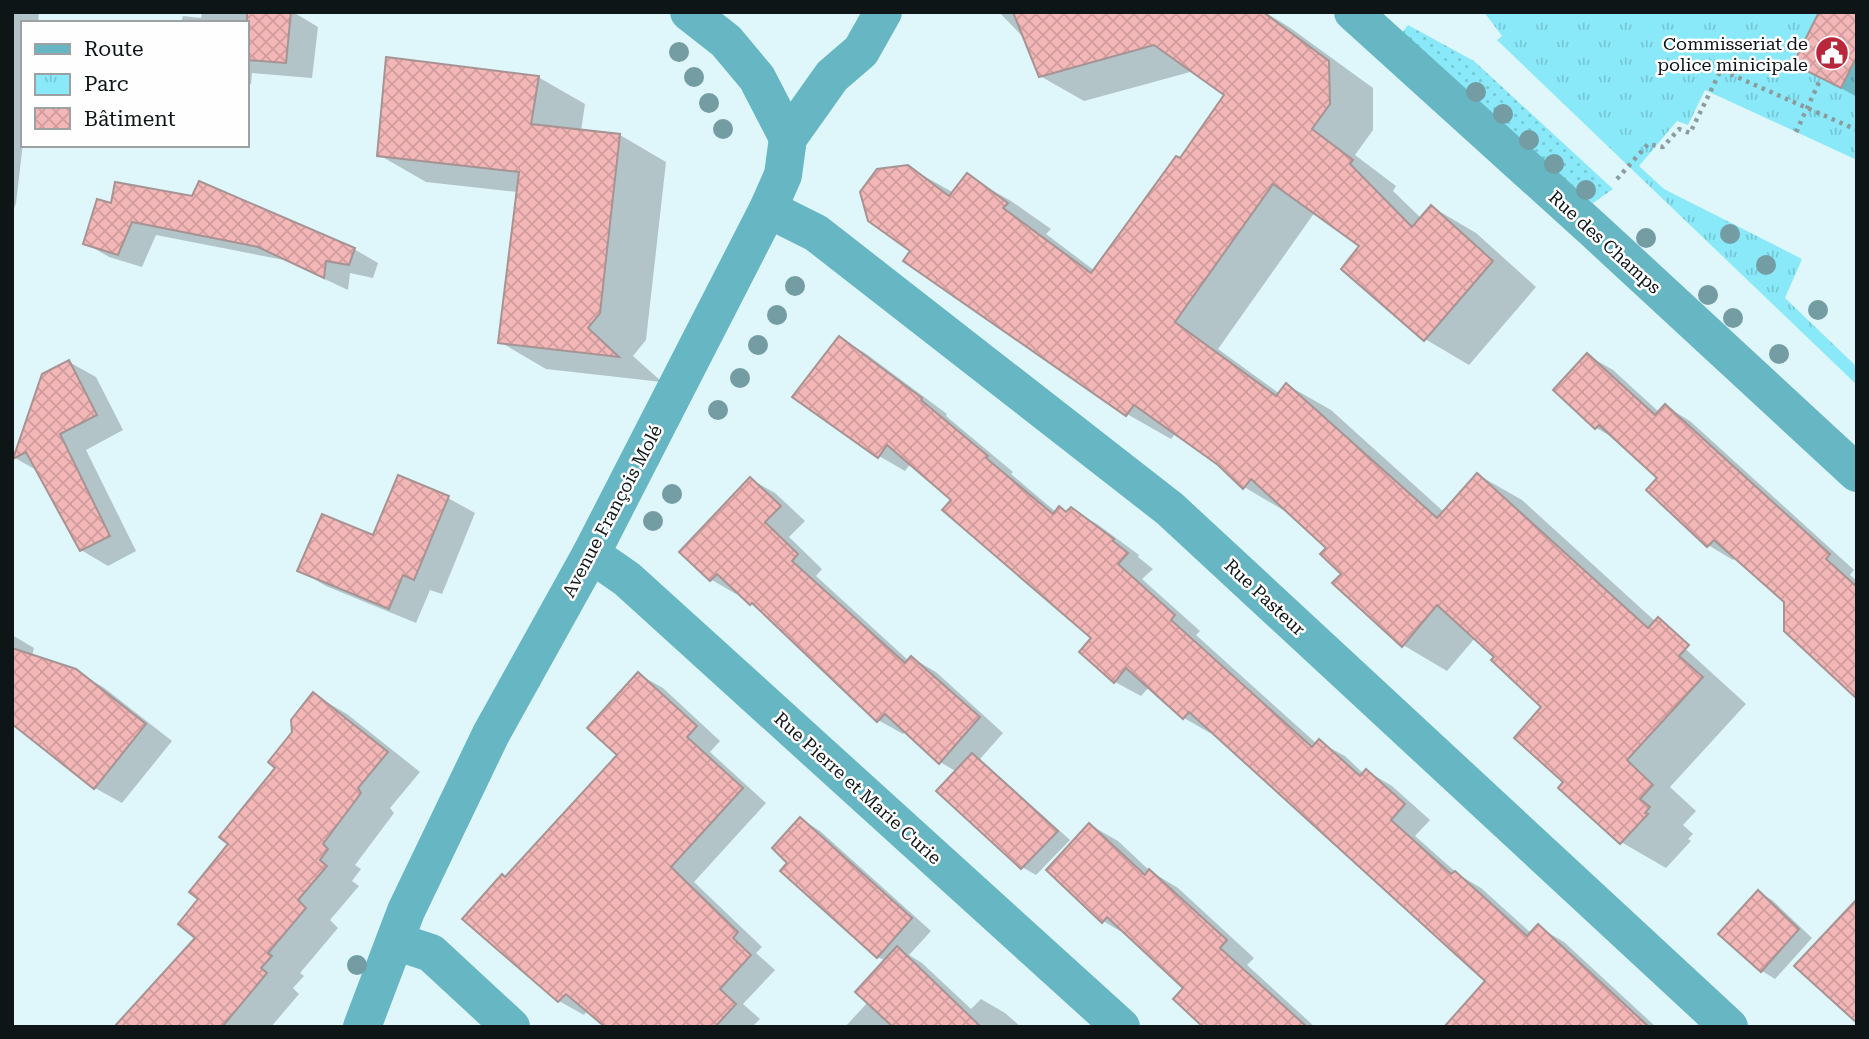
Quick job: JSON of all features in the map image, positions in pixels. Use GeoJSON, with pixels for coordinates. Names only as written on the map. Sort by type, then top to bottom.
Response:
{"type":"FeatureCollection","features":[{"type":"Feature","properties":{"kind":"street"},"geometry":{"type":"LineString","coordinates":[[689,12],[729,27],[788,138]]}},
{"type":"Feature","properties":{"kind":"street","name":"Rue des Champs"},"geometry":{"type":"LineString","coordinates":[[1353,12],[1857,473]]}},
{"type":"Feature","properties":{"kind":"street","name":"Avenue François Molé"},"geometry":{"type":"LineString","coordinates":[[362,1027],[406,911],[491,734],[591,554],[768,209],[783,175],[788,138],[832,76],[861,51],[878,16]]}},
{"type":"Feature","properties":{"kind":"street"},"geometry":{"type":"LineString","coordinates":[[753,73],[799,80],[832,76]]}},
{"type":"Feature","properties":{"kind":"street","name":"Rue Pasteur"},"geometry":{"type":"LineString","coordinates":[[768,209],[816,233],[1170,509],[1729,1027]]}},
{"type":"Feature","properties":{"kind":"street","name":"Rue Pierre et Marie Curie"},"geometry":{"type":"LineString","coordinates":[[591,554],[626,579],[1121,1027]]}},
{"type":"Feature","properties":{"kind":"street"},"geometry":{"type":"LineString","coordinates":[[395,941],[431,953],[511,1027]]}},
{"type":"Feature","properties":{"kind":"path"},"geometry":{"type":"LineString","coordinates":[[1617,179],[1648,144],[1663,147],[1679,129],[1690,133],[1721,70],[1857,130]]}},
{"type":"Feature","properties":{"kind":"path"},"geometry":{"type":"LineString","coordinates":[[1796,132],[1821,78]]}},
{"type":"Feature","properties":{"kind":"green space"},"geometry":{"type":"Polygon","coordinates":[[[1484,12],[1819,12],[1794,64],[1841,88],[1857,56],[1857,160],[1705,90],[1688,125],[1677,121],[1639,166],[1664,189],[1802,259],[1785,298],[1857,367],[1857,385],[1497,40],[1502,36],[1484,12]]]}},
{"type":"Feature","properties":{"kind":"green space"},"geometry":{"type":"Polygon","coordinates":[[[1408,25],[1474,61],[1613,189],[1593,203],[1466,94],[1402,33],[1408,25]]]}},
{"type":"Feature","properties":{"kind":"building"},"geometry":{"type":"Polygon","coordinates":[[[247,12],[291,12],[286,63],[248,60],[247,12]]]}},
{"type":"Feature","properties":{"kind":"building"},"geometry":{"type":"Polygon","coordinates":[[[1013,12],[1263,12],[1329,61],[1330,104],[1312,129],[1353,160],[1350,164],[1412,227],[1431,205],[1493,261],[1424,341],[1341,269],[1359,246],[1273,184],[1175,322],[1276,396],[1286,383],[1437,518],[1477,473],[1648,628],[1658,617],[1689,645],[1679,656],[1703,677],[1627,760],[1653,785],[1640,799],[1650,807],[1645,813],[1648,814],[1620,844],[1558,788],[1563,782],[1514,738],[1541,707],[1491,660],[1494,657],[1437,605],[1402,647],[1332,583],[1341,574],[1320,554],[1326,548],[1251,479],[1243,489],[1218,465],[1134,405],[1126,416],[903,261],[910,251],[868,221],[860,192],[877,169],[908,165],[949,196],[967,173],[1008,203],[1003,208],[1091,273],[1176,156],[1180,158],[1224,95],[1154,45],[1039,77],[1013,12]]]}},
{"type":"Feature","properties":{"kind":"building"},"geometry":{"type":"Polygon","coordinates":[[[1819,12],[1857,12],[1857,56],[1841,88],[1793,64],[1819,12]]]}},
{"type":"Feature","properties":{"kind":"building"},"geometry":{"type":"Polygon","coordinates":[[[386,57],[539,76],[531,124],[620,134],[600,313],[588,328],[619,357],[498,343],[519,172],[377,156],[386,57]]]}},
{"type":"Feature","properties":{"kind":"building"},"geometry":{"type":"Polygon","coordinates":[[[199,181],[355,248],[349,265],[326,261],[324,278],[258,247],[132,222],[118,255],[83,244],[97,199],[111,203],[115,182],[192,196],[199,181]]]}},
{"type":"Feature","properties":{"kind":"building"},"geometry":{"type":"Polygon","coordinates":[[[839,336],[922,398],[921,400],[988,456],[986,458],[1053,514],[1059,506],[1066,512],[1071,507],[1114,539],[1113,541],[1128,553],[1118,564],[1175,615],[1171,620],[1312,747],[1319,739],[1360,776],[1366,769],[1405,804],[1391,820],[1451,874],[1455,871],[1527,936],[1538,924],[1649,1027],[1444,1027],[1485,981],[1189,712],[1183,719],[1126,668],[1114,683],[1079,652],[1091,638],[942,510],[951,500],[887,445],[878,458],[792,397],[839,336]]]}},
{"type":"Feature","properties":{"kind":"building"},"geometry":{"type":"Polygon","coordinates":[[[1587,353],[1655,415],[1665,404],[1830,554],[1826,559],[1857,587],[1857,699],[1784,631],[1784,602],[1714,540],[1707,547],[1646,490],[1657,478],[1599,425],[1595,429],[1553,390],[1587,353]]]}},
{"type":"Feature","properties":{"kind":"building"},"geometry":{"type":"Polygon","coordinates":[[[69,360],[97,415],[60,434],[110,536],[80,551],[26,452],[13,459],[42,374],[69,360]]]}},
{"type":"Feature","properties":{"kind":"building"},"geometry":{"type":"Polygon","coordinates":[[[398,475],[449,496],[414,580],[403,575],[389,609],[297,571],[322,514],[373,535],[398,475]]]}},
{"type":"Feature","properties":{"kind":"building"},"geometry":{"type":"Polygon","coordinates":[[[750,477],[781,506],[765,522],[798,554],[792,561],[905,663],[911,656],[980,717],[939,764],[885,714],[877,722],[752,603],[750,605],[717,574],[710,581],[679,552],[750,477]]]}},
{"type":"Feature","properties":{"kind":"building"},"geometry":{"type":"Polygon","coordinates":[[[12,648],[76,669],[146,724],[94,789],[12,724],[12,648]]]}},
{"type":"Feature","properties":{"kind":"building"},"geometry":{"type":"Polygon","coordinates":[[[638,672],[697,726],[687,737],[743,788],[671,867],[738,932],[733,938],[751,955],[720,989],[736,1004],[715,1027],[605,1027],[566,994],[558,1002],[462,919],[502,874],[505,877],[617,755],[587,728],[638,672]]]}},
{"type":"Feature","properties":{"kind":"building"},"geometry":{"type":"Polygon","coordinates":[[[313,692],[388,752],[358,788],[361,793],[323,844],[328,849],[320,860],[327,866],[298,900],[306,908],[268,953],[272,956],[261,968],[267,973],[222,1027],[114,1027],[195,938],[178,924],[198,899],[189,892],[228,844],[219,837],[275,768],[268,762],[292,732],[291,720],[313,692]]]}},
{"type":"Feature","properties":{"kind":"building"},"geometry":{"type":"Polygon","coordinates":[[[972,753],[1058,831],[1021,869],[936,791],[972,753]]]}},
{"type":"Feature","properties":{"kind":"building"},"geometry":{"type":"Polygon","coordinates":[[[800,817],[912,918],[877,958],[780,871],[787,863],[772,848],[800,817]]]}},
{"type":"Feature","properties":{"kind":"building"},"geometry":{"type":"Polygon","coordinates":[[[1089,823],[1145,875],[1149,869],[1227,940],[1220,948],[1307,1027],[1203,1027],[1173,999],[1183,988],[1107,917],[1102,923],[1046,870],[1089,823]]]}},
{"type":"Feature","properties":{"kind":"building"},"geometry":{"type":"Polygon","coordinates":[[[1758,890],[1799,929],[1761,972],[1718,934],[1758,890]]]}},
{"type":"Feature","properties":{"kind":"building"},"geometry":{"type":"Polygon","coordinates":[[[1857,899],[1857,1023],[1794,966],[1857,899]]]}},
{"type":"Feature","properties":{"kind":"building"},"geometry":{"type":"Polygon","coordinates":[[[897,946],[981,1027],[893,1027],[855,992],[897,946]]]}},
{"type":"Feature","properties":{"kind":"place","name":"Commisseriat de police minicipale"},"geometry":{"type":"Point","coordinates":[1832,53]}}]}
